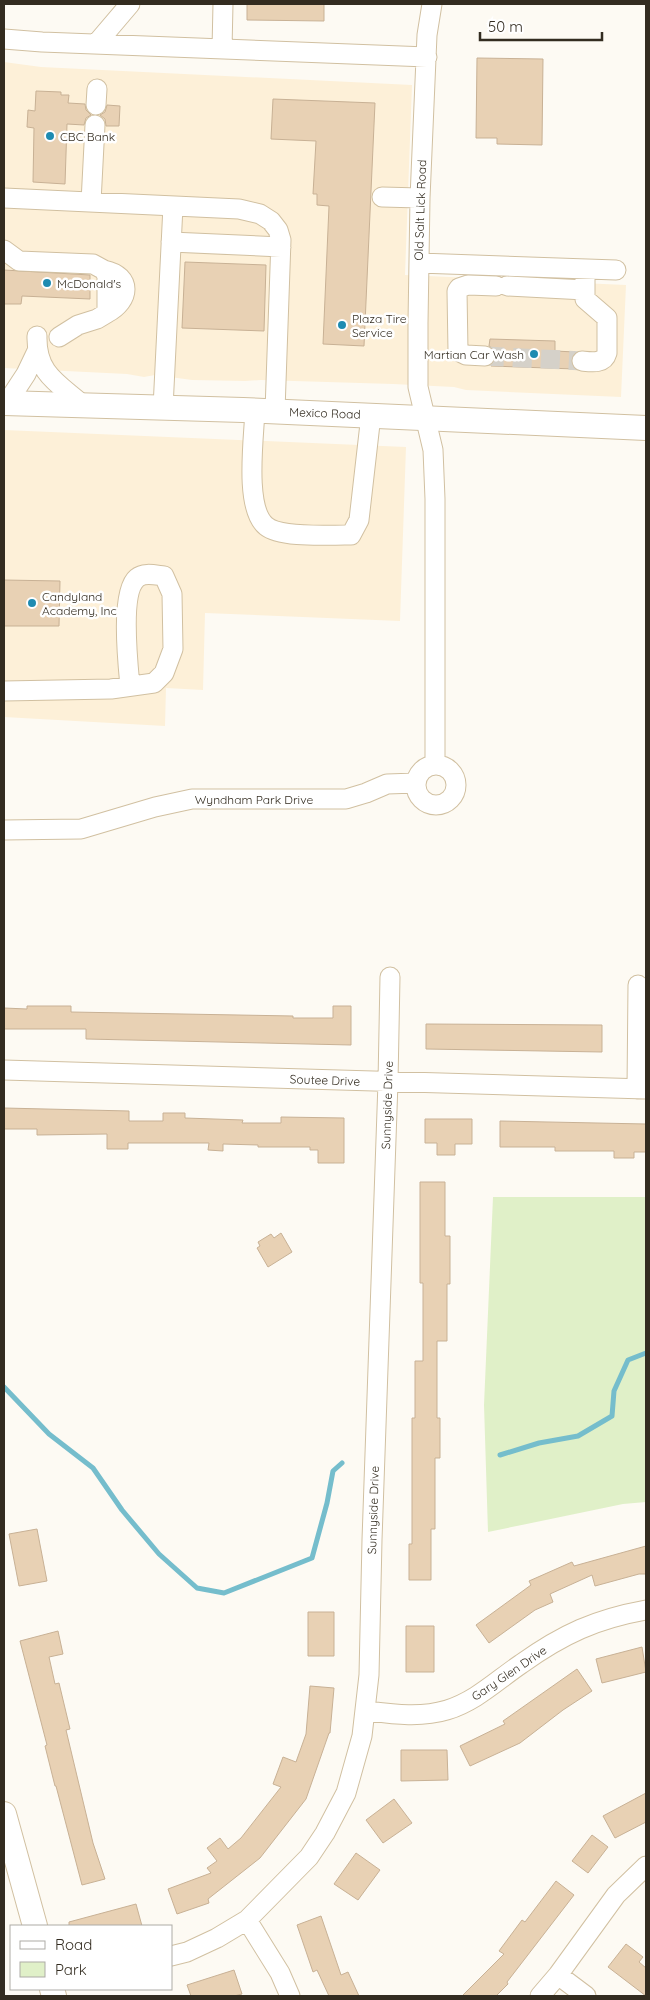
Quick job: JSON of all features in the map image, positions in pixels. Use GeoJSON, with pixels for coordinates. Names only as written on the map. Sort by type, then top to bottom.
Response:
{"type":"FeatureCollection","features":[{"type":"Feature","properties":{"kind":"main road","name":"Mexico Road"},"geometry":{"type":"LineString","coordinates":[[5,402],[84,406],[265,410],[646,428]]}},
{"type":"Feature","properties":{"kind":"main road"},"geometry":{"type":"LineString","coordinates":[[4,1814],[35,1925]]}},
{"type":"Feature","properties":{"kind":"street"},"geometry":{"type":"LineString","coordinates":[[96,44],[130,4]]}},
{"type":"Feature","properties":{"kind":"street"},"geometry":{"type":"LineString","coordinates":[[222,49],[223,4]]}},
{"type":"Feature","properties":{"kind":"street","name":"Old Salt Lick Road"},"geometry":{"type":"LineString","coordinates":[[425,417],[418,388],[420,198],[427,35],[432,4]]}},
{"type":"Feature","properties":{"kind":"street"},"geometry":{"type":"LineString","coordinates":[[4,39],[426,57]]}},
{"type":"Feature","properties":{"kind":"street"},"geometry":{"type":"LineString","coordinates":[[92,202],[95,125]]}},
{"type":"Feature","properties":{"kind":"street"},"geometry":{"type":"LineString","coordinates":[[382,197],[420,198]]}},
{"type":"Feature","properties":{"kind":"street"},"geometry":{"type":"LineString","coordinates":[[4,198],[238,209],[260,214],[271,221],[278,230],[281,247],[265,410],[252,490],[254,505],[265,526],[297,535],[345,536],[351,535],[356,530],[359,520],[371,415]]}},
{"type":"Feature","properties":{"kind":"street"},"geometry":{"type":"LineString","coordinates":[[163,408],[173,206]]}},
{"type":"Feature","properties":{"kind":"street"},"geometry":{"type":"LineString","coordinates":[[171,242],[281,247]]}},
{"type":"Feature","properties":{"kind":"street"},"geometry":{"type":"LineString","coordinates":[[4,250],[19,261],[92,264],[121,276],[124,285],[122,301],[117,308],[97,319],[78,325],[59,337]]}},
{"type":"Feature","properties":{"kind":"street"},"geometry":{"type":"LineString","coordinates":[[419,263],[616,270]]}},
{"type":"Feature","properties":{"kind":"street"},"geometry":{"type":"LineString","coordinates":[[585,269],[585,294]]}},
{"type":"Feature","properties":{"kind":"street"},"geometry":{"type":"LineString","coordinates":[[484,356],[466,355],[458,351],[457,292],[459,288],[468,285],[501,286],[585,294],[607,318],[607,352],[606,357],[600,361],[582,361]]}},
{"type":"Feature","properties":{"kind":"street"},"geometry":{"type":"LineString","coordinates":[[5,402],[26,374],[37,343],[40,362],[47,374],[84,406]]}},
{"type":"Feature","properties":{"kind":"street"},"geometry":{"type":"LineString","coordinates":[[425,417],[433,450],[435,499],[435,764]]}},
{"type":"Feature","properties":{"kind":"street"},"geometry":{"type":"LineString","coordinates":[[4,691],[111,689],[154,683],[164,673],[173,650],[172,594],[164,576],[150,574],[138,577],[130,587],[127,654],[130,686]]}},
{"type":"Feature","properties":{"kind":"street"},"geometry":{"type":"LineString","coordinates":[[435,764],[448,769],[452,773],[456,785],[452,797],[441,804],[428,804],[418,795],[416,783],[422,769],[435,764]]}},
{"type":"Feature","properties":{"kind":"street","name":"Wyndham Park Drive"},"geometry":{"type":"LineString","coordinates":[[4,830],[82,829],[155,806],[192,799],[346,799],[387,784],[416,783]]}},
{"type":"Feature","properties":{"kind":"street","name":"Sunnyside Drive"},"geometry":{"type":"LineString","coordinates":[[172,1956],[187,1952],[217,1938],[247,1920],[309,1857],[325,1833],[346,1793],[362,1736],[369,1675],[390,978]]}},
{"type":"Feature","properties":{"kind":"street"},"geometry":{"type":"LineString","coordinates":[[638,985],[642,1089]]}},
{"type":"Feature","properties":{"kind":"street","name":"Soutee Drive"},"geometry":{"type":"LineString","coordinates":[[4,1070],[642,1089]]}},
{"type":"Feature","properties":{"kind":"street","name":"Gary Glen Drive"},"geometry":{"type":"LineString","coordinates":[[366,1711],[421,1714],[445,1710],[489,1689],[528,1659],[559,1639],[589,1624],[616,1615],[646,1610]]}},
{"type":"Feature","properties":{"kind":"street"},"geometry":{"type":"LineString","coordinates":[[540,1996],[558,1975],[616,1895],[646,1866]]}},
{"type":"Feature","properties":{"kind":"street"},"geometry":{"type":"LineString","coordinates":[[247,1920],[280,1973],[290,1996]]}},
{"type":"Feature","properties":{"kind":"street"},"geometry":{"type":"LineString","coordinates":[[558,1975],[586,1996]]}},
{"type":"Feature","properties":{"kind":"shaded area"},"geometry":{"type":"Polygon","coordinates":[[[4,62],[41,67],[412,85],[405,275],[626,285],[621,397],[466,390],[454,387],[393,384],[192,380],[155,375],[144,377],[127,374],[4,368],[4,62]]]}},
{"type":"Feature","properties":{"kind":"shaded area"},"geometry":{"type":"Polygon","coordinates":[[[4,430],[406,447],[400,621],[205,613],[203,690],[166,688],[165,726],[4,717],[4,430]]]}},
{"type":"Feature","properties":{"kind":"green space"},"geometry":{"type":"Polygon","coordinates":[[[493,1197],[646,1197],[646,1502],[623,1504],[488,1532],[484,1405],[493,1197]]]}},
{"type":"Feature","properties":{"kind":"building"},"geometry":{"type":"Polygon","coordinates":[[[247,4],[324,4],[324,21],[247,20],[247,4]]]}},
{"type":"Feature","properties":{"kind":"building"},"geometry":{"type":"Polygon","coordinates":[[[477,58],[543,59],[542,145],[497,144],[497,138],[476,138],[477,58]]]}},
{"type":"Feature","properties":{"kind":"building","name":"CBC Bank"},"geometry":{"type":"Polygon","coordinates":[[[36,91],[61,92],[61,95],[69,95],[68,103],[85,104],[86,110],[91,115],[86,118],[84,125],[67,124],[65,184],[33,182],[34,128],[27,127],[28,110],[35,111],[36,91]]]}},
{"type":"Feature","properties":{"kind":"building"},"geometry":{"type":"Polygon","coordinates":[[[273,99],[375,103],[364,346],[323,344],[329,206],[317,205],[317,194],[313,194],[316,141],[271,139],[273,99]]]}},
{"type":"Feature","properties":{"kind":"building"},"geometry":{"type":"Polygon","coordinates":[[[107,105],[120,106],[119,126],[106,126],[105,119],[100,115],[105,112],[107,105]]]}},
{"type":"Feature","properties":{"kind":"building"},"geometry":{"type":"Polygon","coordinates":[[[185,262],[266,265],[264,331],[182,328],[185,262]]]}},
{"type":"Feature","properties":{"kind":"building","name":"McDonald's"},"geometry":{"type":"Polygon","coordinates":[[[4,270],[90,275],[90,299],[22,296],[21,304],[4,304],[4,270]]]}},
{"type":"Feature","properties":{"kind":"building","name":"Martian Car Wash"},"geometry":{"type":"Polygon","coordinates":[[[490,339],[555,341],[555,351],[575,352],[571,360],[575,369],[491,366],[495,362],[496,356],[495,350],[489,346],[490,339]]]}},
{"type":"Feature","properties":{"kind":"building","name":"Candyland Academy, Inc"},"geometry":{"type":"Polygon","coordinates":[[[4,580],[60,581],[59,626],[4,626],[4,580]]]}},
{"type":"Feature","properties":{"kind":"building"},"geometry":{"type":"Polygon","coordinates":[[[27,1006],[71,1006],[71,1012],[333,1018],[333,1006],[351,1006],[351,1045],[86,1039],[86,1029],[4,1029],[4,1008],[27,1009],[27,1006]]]}},
{"type":"Feature","properties":{"kind":"building"},"geometry":{"type":"Polygon","coordinates":[[[426,1024],[602,1025],[602,1052],[426,1049],[426,1024]]]}},
{"type":"Feature","properties":{"kind":"building"},"geometry":{"type":"Polygon","coordinates":[[[4,1108],[129,1111],[129,1121],[163,1121],[163,1113],[185,1113],[185,1118],[243,1120],[242,1123],[281,1123],[281,1117],[344,1118],[344,1163],[318,1163],[318,1150],[310,1150],[310,1147],[258,1147],[258,1145],[223,1144],[223,1151],[208,1150],[209,1143],[128,1143],[128,1149],[107,1149],[107,1134],[37,1135],[37,1129],[4,1129],[4,1108]]]}},
{"type":"Feature","properties":{"kind":"building"},"geometry":{"type":"Polygon","coordinates":[[[425,1119],[472,1119],[472,1144],[455,1144],[455,1155],[437,1155],[437,1143],[425,1143],[425,1119]]]}},
{"type":"Feature","properties":{"kind":"building"},"geometry":{"type":"Polygon","coordinates":[[[500,1121],[646,1124],[646,1152],[634,1152],[634,1158],[614,1158],[614,1151],[555,1151],[555,1147],[500,1147],[500,1121]]]}},
{"type":"Feature","properties":{"kind":"building"},"geometry":{"type":"Polygon","coordinates":[[[420,1182],[445,1182],[445,1236],[450,1236],[450,1284],[447,1284],[447,1341],[437,1341],[437,1418],[440,1418],[440,1458],[435,1458],[435,1529],[431,1529],[431,1580],[409,1580],[409,1544],[412,1544],[412,1418],[415,1418],[415,1361],[423,1361],[423,1283],[420,1283],[420,1182]]]}},
{"type":"Feature","properties":{"kind":"building"},"geometry":{"type":"Polygon","coordinates":[[[281,1233],[292,1252],[268,1267],[257,1248],[260,1246],[258,1242],[271,1234],[274,1238],[281,1233]]]}},
{"type":"Feature","properties":{"kind":"building"},"geometry":{"type":"Polygon","coordinates":[[[37,1529],[47,1581],[19,1586],[9,1534],[37,1529]]]}},
{"type":"Feature","properties":{"kind":"building"},"geometry":{"type":"Polygon","coordinates":[[[646,1546],[646,1574],[639,1574],[595,1586],[592,1575],[550,1594],[553,1602],[535,1610],[489,1643],[476,1625],[531,1585],[529,1581],[572,1562],[574,1566],[646,1546]]]}},
{"type":"Feature","properties":{"kind":"building"},"geometry":{"type":"Polygon","coordinates":[[[308,1612],[334,1612],[334,1656],[308,1656],[308,1612]]]}},
{"type":"Feature","properties":{"kind":"building"},"geometry":{"type":"Polygon","coordinates":[[[406,1626],[434,1626],[434,1672],[406,1672],[406,1626]]]}},
{"type":"Feature","properties":{"kind":"building"},"geometry":{"type":"Polygon","coordinates":[[[58,1631],[63,1654],[49,1657],[55,1684],[59,1683],[70,1729],[66,1730],[93,1843],[105,1879],[82,1885],[55,1786],[45,1746],[47,1745],[20,1641],[58,1631]]]}},
{"type":"Feature","properties":{"kind":"building"},"geometry":{"type":"Polygon","coordinates":[[[642,1647],[646,1672],[602,1683],[596,1659],[642,1647]]]}},
{"type":"Feature","properties":{"kind":"building"},"geometry":{"type":"Polygon","coordinates":[[[577,1669],[592,1691],[563,1710],[520,1743],[470,1766],[460,1746],[505,1724],[503,1721],[577,1669]]]}},
{"type":"Feature","properties":{"kind":"building"},"geometry":{"type":"Polygon","coordinates":[[[310,1686],[334,1688],[330,1733],[306,1799],[260,1858],[208,1899],[209,1903],[177,1914],[168,1889],[211,1873],[207,1868],[217,1861],[207,1848],[220,1838],[228,1849],[241,1838],[281,1787],[273,1784],[283,1757],[296,1762],[306,1734],[310,1686]]]}},
{"type":"Feature","properties":{"kind":"building"},"geometry":{"type":"Polygon","coordinates":[[[401,1750],[447,1750],[448,1780],[401,1781],[401,1750]]]}},
{"type":"Feature","properties":{"kind":"building"},"geometry":{"type":"Polygon","coordinates":[[[646,1793],[646,1822],[615,1838],[603,1816],[646,1793]]]}},
{"type":"Feature","properties":{"kind":"building"},"geometry":{"type":"Polygon","coordinates":[[[394,1799],[412,1823],[383,1843],[366,1820],[394,1799]]]}},
{"type":"Feature","properties":{"kind":"building"},"geometry":{"type":"Polygon","coordinates":[[[592,1835],[608,1847],[588,1873],[572,1861],[592,1835]]]}},
{"type":"Feature","properties":{"kind":"building"},"geometry":{"type":"Polygon","coordinates":[[[356,1853],[380,1870],[358,1900],[334,1884],[356,1853]]]}},
{"type":"Feature","properties":{"kind":"building"},"geometry":{"type":"Polygon","coordinates":[[[556,1881],[574,1895],[507,1982],[508,1984],[496,1996],[462,1996],[504,1954],[499,1951],[522,1920],[525,1922],[556,1881]]]}},
{"type":"Feature","properties":{"kind":"building"},"geometry":{"type":"Polygon","coordinates":[[[136,1904],[142,1925],[69,1925],[69,1922],[136,1904]]]}},
{"type":"Feature","properties":{"kind":"building"},"geometry":{"type":"Polygon","coordinates":[[[321,1916],[341,1975],[348,1972],[359,1996],[329,1996],[317,1970],[313,1972],[297,1925],[321,1916]]]}},
{"type":"Feature","properties":{"kind":"building"},"geometry":{"type":"Polygon","coordinates":[[[626,1944],[643,1957],[639,1962],[646,1968],[646,1996],[608,1967],[626,1944]]]}},
{"type":"Feature","properties":{"kind":"building"},"geometry":{"type":"Polygon","coordinates":[[[234,1970],[242,1994],[234,1996],[191,1996],[187,1985],[234,1970]]]}},
{"type":"Feature","properties":{"kind":"waterway"},"geometry":{"type":"LineString","coordinates":[[500,1455],[539,1443],[578,1436],[612,1416],[614,1391],[628,1360],[646,1353]]}},
{"type":"Feature","properties":{"kind":"waterway"},"geometry":{"type":"LineString","coordinates":[[4,1387],[49,1434],[93,1468],[122,1510],[159,1554],[197,1588],[224,1593],[312,1558],[327,1503],[333,1471],[342,1463]]}},
{"type":"Feature","properties":{"kind":"tunnel"},"geometry":{"type":"LineString","coordinates":[[485,356],[582,361]]}},
{"type":"Feature","properties":{"kind":"place","name":"CBC Bank"},"geometry":{"type":"Point","coordinates":[50,136]}},
{"type":"Feature","properties":{"kind":"place","name":"McDonald's"},"geometry":{"type":"Point","coordinates":[47,283]}},
{"type":"Feature","properties":{"kind":"place","name":"Plaza Tire Service"},"geometry":{"type":"Point","coordinates":[342,325]}},
{"type":"Feature","properties":{"kind":"place","name":"Martian Car Wash"},"geometry":{"type":"Point","coordinates":[534,354]}},
{"type":"Feature","properties":{"kind":"place","name":"Candyland Academy, Inc"},"geometry":{"type":"Point","coordinates":[32,603]}}]}
